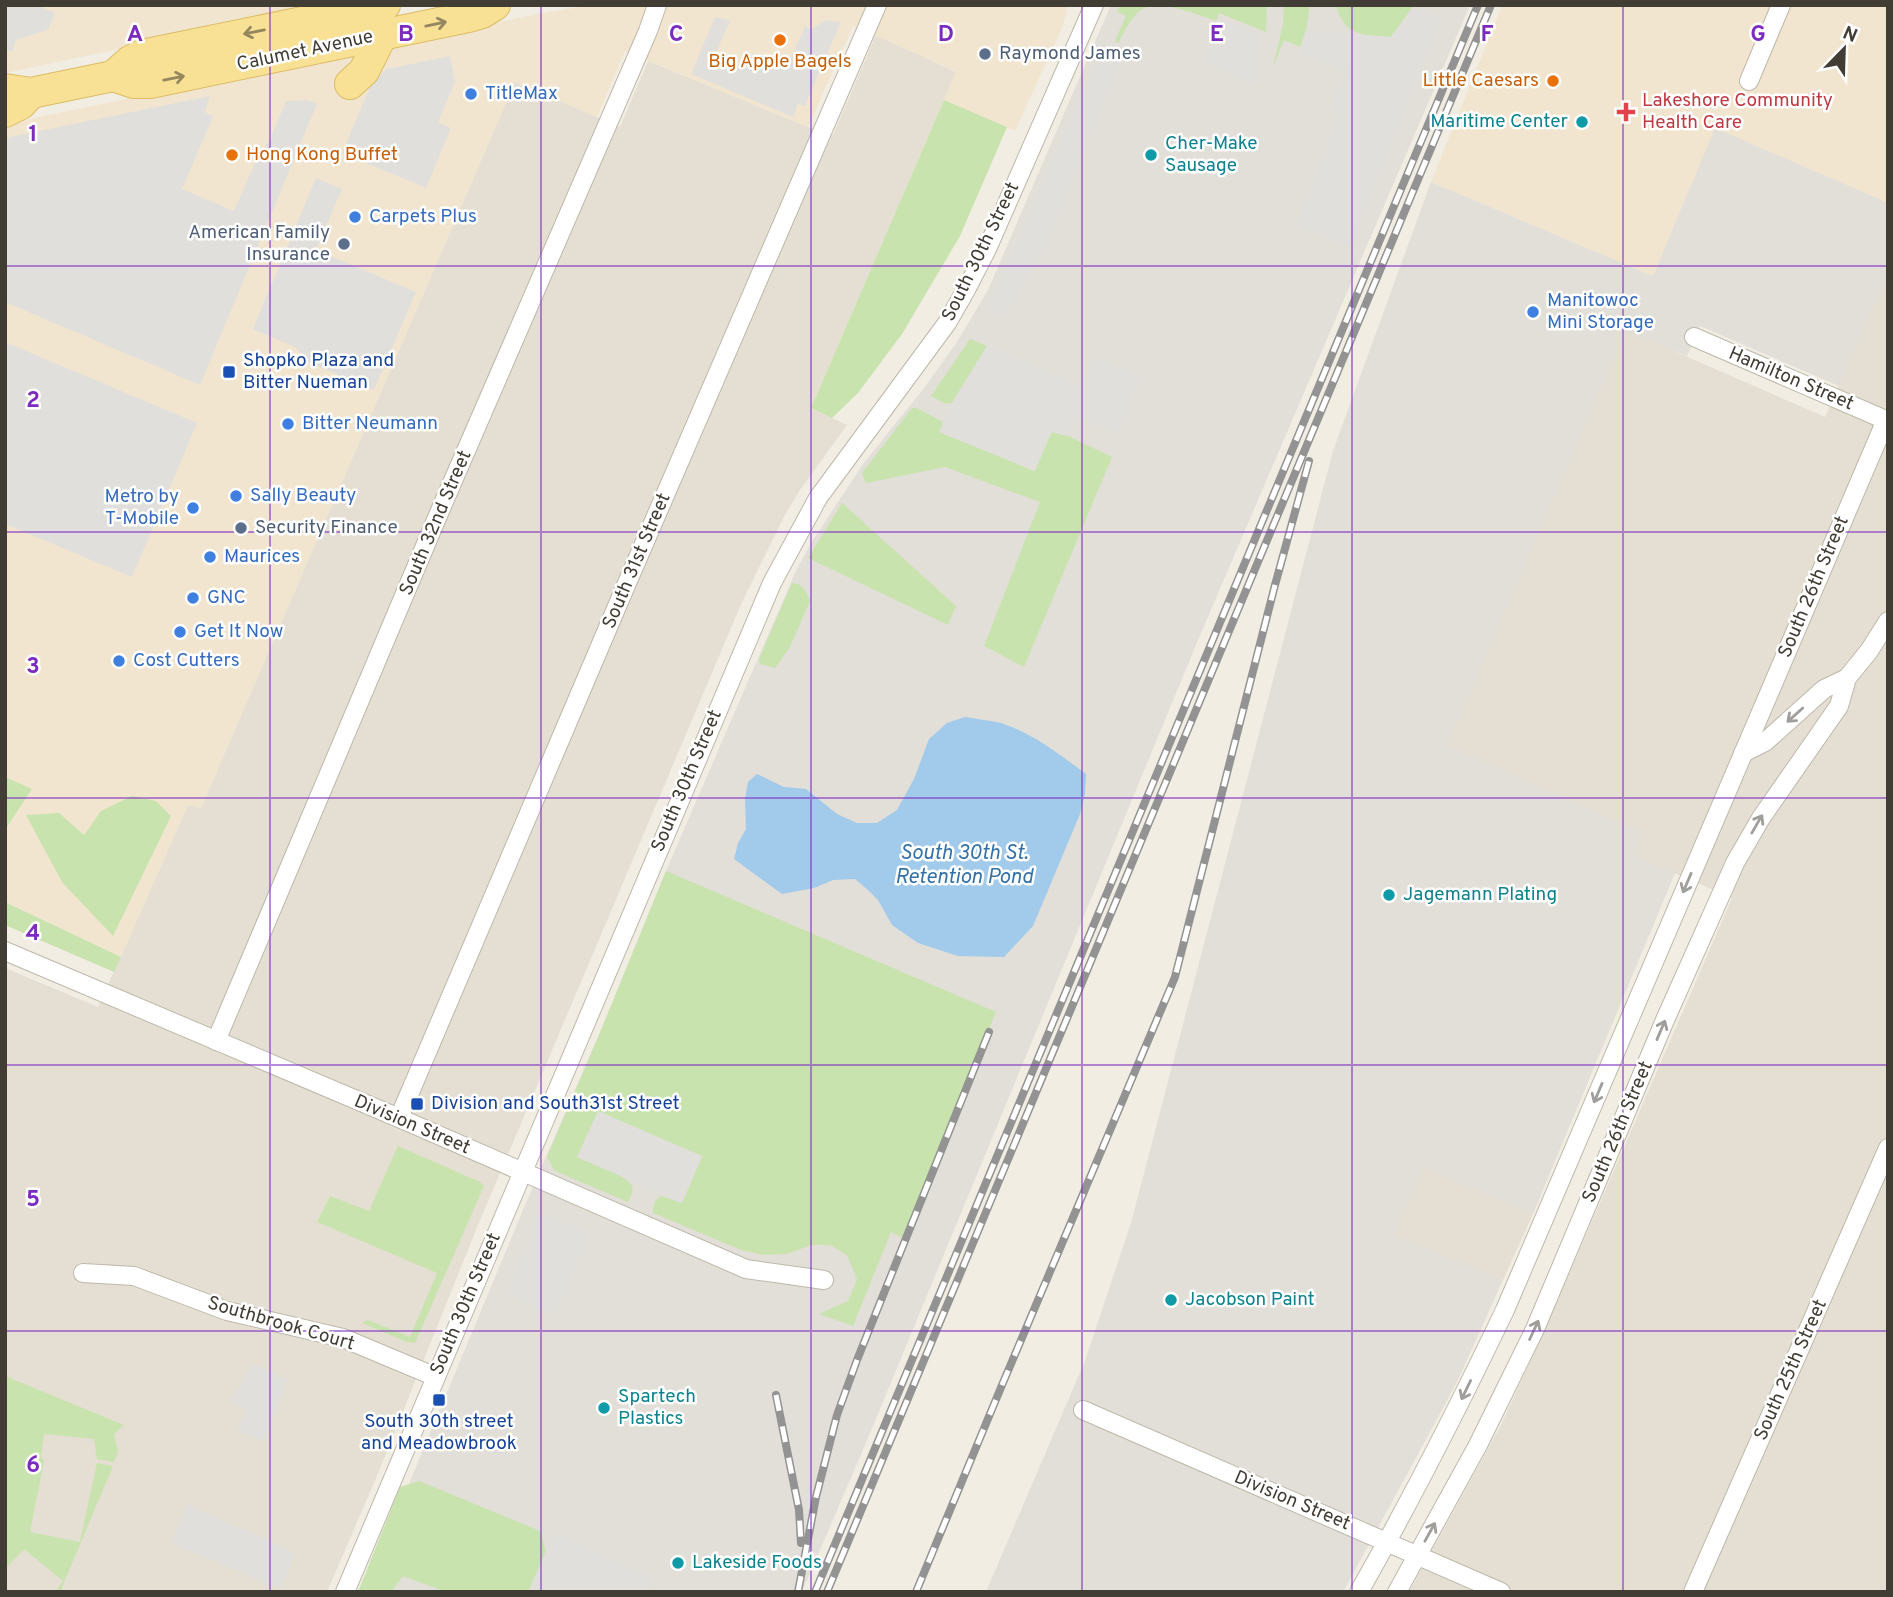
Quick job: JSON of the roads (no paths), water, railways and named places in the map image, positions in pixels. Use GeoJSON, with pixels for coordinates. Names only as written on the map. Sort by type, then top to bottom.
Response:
{"type":"FeatureCollection","features":[{"type":"Feature","properties":{"kind":"main road","name":"Calumet Avenue"},"geometry":{"type":"LineString","coordinates":[[333,31],[385,5]]}},
{"type":"Feature","properties":{"kind":"main road","name":"Calumet Avenue"},"geometry":{"type":"LineString","coordinates":[[5,112],[21,104],[18,91],[113,76],[130,61],[142,55],[333,31],[382,36],[468,17],[495,5]]}},
{"type":"Feature","properties":{"kind":"main road"},"geometry":{"type":"LineString","coordinates":[[350,84],[364,71],[382,36]]}},
{"type":"Feature","properties":{"kind":"street","name":"South 32nd Street"},"geometry":{"type":"LineString","coordinates":[[216,1041],[657,5]]}},
{"type":"Feature","properties":{"kind":"street","name":"South 31st Street"},"geometry":{"type":"LineString","coordinates":[[398,1118],[877,5]]}},
{"type":"Feature","properties":{"kind":"street","name":"South 30th Street"},"geometry":{"type":"LineString","coordinates":[[345,1592],[772,583],[818,498],[947,323],[967,288],[1094,5]]}},
{"type":"Feature","properties":{"kind":"street"},"geometry":{"type":"LineString","coordinates":[[1749,81],[1781,5]]}},
{"type":"Feature","properties":{"kind":"street","name":"Hamilton Street"},"geometry":{"type":"LineString","coordinates":[[1694,337],[1887,421]]}},
{"type":"Feature","properties":{"kind":"street","name":"South 26th Street"},"geometry":{"type":"LineString","coordinates":[[1359,1592],[1465,1393],[1505,1310],[1742,753],[1887,421]]}},
{"type":"Feature","properties":{"kind":"street","name":"South 26th Street"},"geometry":{"type":"LineString","coordinates":[[1397,1592],[1478,1445],[1535,1329],[1665,1020],[1735,863],[1761,818],[1839,706],[1847,678],[1888,621]]}},
{"type":"Feature","properties":{"kind":"street","name":"South 26th Street"},"geometry":{"type":"LineString","coordinates":[[1742,753],[1765,742],[1824,689],[1847,678]]}},
{"type":"Feature","properties":{"kind":"street","name":"Division Street"},"geometry":{"type":"LineString","coordinates":[[5,951],[746,1269],[824,1280]]}},
{"type":"Feature","properties":{"kind":"street","name":"South 25th Street"},"geometry":{"type":"LineString","coordinates":[[1693,1592],[1888,1148]]}},
{"type":"Feature","properties":{"kind":"street","name":"Southbrook Court"},"geometry":{"type":"LineString","coordinates":[[83,1273],[134,1276],[227,1311],[343,1338],[436,1377]]}},
{"type":"Feature","properties":{"kind":"street","name":"Division Street"},"geometry":{"type":"LineString","coordinates":[[1083,1410],[1501,1592]]}},
{"type":"Feature","properties":{"kind":"water","name":"South 30th St. Retention Pond"},"geometry":{"type":"Polygon","coordinates":[[[965,717],[997,722],[1021,731],[1086,774],[1080,814],[1033,926],[1004,957],[958,956],[918,943],[892,925],[878,900],[855,879],[833,880],[814,888],[782,894],[734,859],[738,843],[746,829],[745,798],[748,782],[757,774],[784,787],[806,789],[837,814],[857,823],[877,823],[897,810],[914,779],[929,739],[947,723],[965,717]]]}},
{"type":"Feature","properties":{"kind":"railway"},"geometry":{"type":"LineString","coordinates":[[815,1592],[1478,5]]}},
{"type":"Feature","properties":{"kind":"railway"},"geometry":{"type":"LineString","coordinates":[[827,1592],[1491,5]]}},
{"type":"Feature","properties":{"kind":"railway"},"geometry":{"type":"LineString","coordinates":[[916,1592],[1175,977],[1309,461]]}},
{"type":"Feature","properties":{"kind":"railway"},"geometry":{"type":"LineString","coordinates":[[798,1592],[816,1497],[837,1415],[989,1032]]}},
{"type":"Feature","properties":{"kind":"railway"},"geometry":{"type":"LineString","coordinates":[[776,1395],[799,1510],[801,1543]]}},
{"type":"Feature","properties":{"kind":"place","name":"Big Apple Bagels"},"geometry":{"type":"Point","coordinates":[780,40]}},
{"type":"Feature","properties":{"kind":"place","name":"Raymond James"},"geometry":{"type":"Point","coordinates":[985,54]}},
{"type":"Feature","properties":{"kind":"place","name":"Little Caesars"},"geometry":{"type":"Point","coordinates":[1553,81]}},
{"type":"Feature","properties":{"kind":"place","name":"TitleMax"},"geometry":{"type":"Point","coordinates":[471,94]}},
{"type":"Feature","properties":{"kind":"place","name":"Lakeshore Community Health Care"},"geometry":{"type":"Point","coordinates":[1626,112]}},
{"type":"Feature","properties":{"kind":"place","name":"Maritime Center"},"geometry":{"type":"Point","coordinates":[1582,122]}},
{"type":"Feature","properties":{"kind":"place","name":"Hong Kong Buffet"},"geometry":{"type":"Point","coordinates":[232,155]}},
{"type":"Feature","properties":{"kind":"place","name":"Cher-Make Sausage"},"geometry":{"type":"Point","coordinates":[1151,155]}},
{"type":"Feature","properties":{"kind":"place","name":"Carpets Plus"},"geometry":{"type":"Point","coordinates":[355,217]}},
{"type":"Feature","properties":{"kind":"place","name":"American Family Insurance"},"geometry":{"type":"Point","coordinates":[344,244]}},
{"type":"Feature","properties":{"kind":"place","name":"Manitowoc Mini Storage"},"geometry":{"type":"Point","coordinates":[1533,312]}},
{"type":"Feature","properties":{"kind":"place","name":"Shopko Plaza and Bitter Nueman"},"geometry":{"type":"Point","coordinates":[229,372]}},
{"type":"Feature","properties":{"kind":"place","name":"Bitter Neumann"},"geometry":{"type":"Point","coordinates":[288,424]}},
{"type":"Feature","properties":{"kind":"place","name":"Sally Beauty"},"geometry":{"type":"Point","coordinates":[236,496]}},
{"type":"Feature","properties":{"kind":"place","name":"Metro by T-Mobile"},"geometry":{"type":"Point","coordinates":[193,508]}},
{"type":"Feature","properties":{"kind":"place","name":"Security Finance"},"geometry":{"type":"Point","coordinates":[241,528]}},
{"type":"Feature","properties":{"kind":"place","name":"Maurices"},"geometry":{"type":"Point","coordinates":[210,557]}},
{"type":"Feature","properties":{"kind":"place","name":"GNC"},"geometry":{"type":"Point","coordinates":[193,598]}},
{"type":"Feature","properties":{"kind":"place","name":"Get It Now"},"geometry":{"type":"Point","coordinates":[180,632]}},
{"type":"Feature","properties":{"kind":"place","name":"Cost Cutters"},"geometry":{"type":"Point","coordinates":[119,661]}},
{"type":"Feature","properties":{"kind":"place","name":"Jagemann Plating"},"geometry":{"type":"Point","coordinates":[1389,895]}},
{"type":"Feature","properties":{"kind":"place","name":"Division and South31st Street"},"geometry":{"type":"Point","coordinates":[417,1104]}},
{"type":"Feature","properties":{"kind":"place","name":"Jacobson Paint"},"geometry":{"type":"Point","coordinates":[1171,1300]}},
{"type":"Feature","properties":{"kind":"place","name":"South 30th street and Meadowbrook"},"geometry":{"type":"Point","coordinates":[439,1400]}},
{"type":"Feature","properties":{"kind":"place","name":"Spartech Plastics"},"geometry":{"type":"Point","coordinates":[604,1408]}},
{"type":"Feature","properties":{"kind":"place","name":"Lakeside Foods"},"geometry":{"type":"Point","coordinates":[678,1563]}}]}
